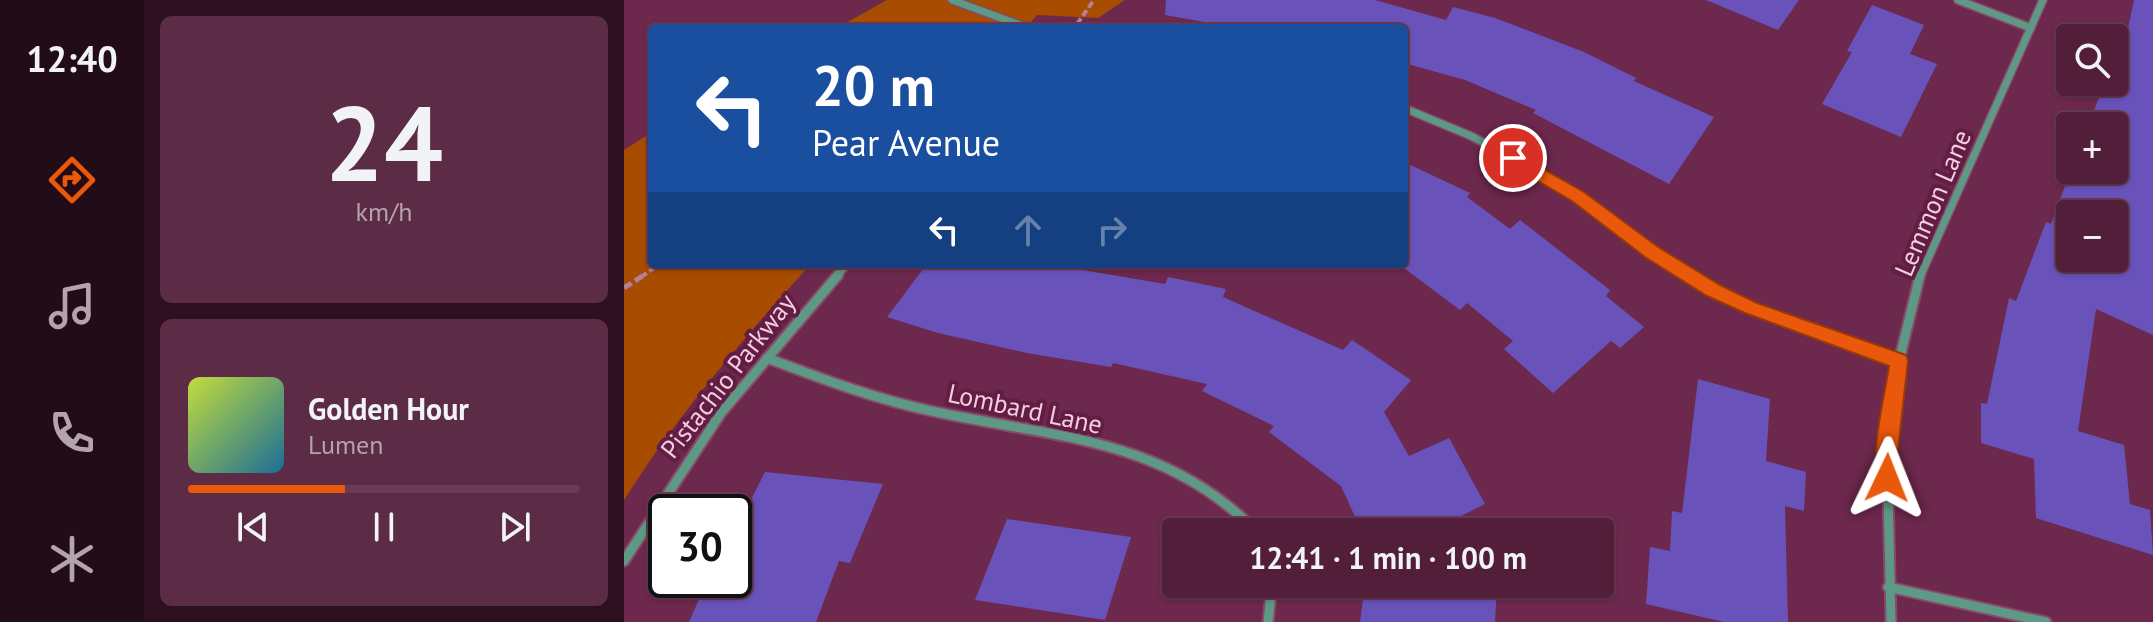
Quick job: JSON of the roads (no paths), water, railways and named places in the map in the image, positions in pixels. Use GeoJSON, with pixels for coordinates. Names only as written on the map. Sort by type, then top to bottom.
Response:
{"type":"FeatureCollection","features":[{"type":"Feature","properties":{"kind":"street"},"geometry":{"type":"LineString","coordinates":[[952,0],[1017,24]]}},
{"type":"Feature","properties":{"kind":"street"},"geometry":{"type":"LineString","coordinates":[[1958,0],[2031,28]]}},
{"type":"Feature","properties":{"kind":"street","name":"Lemmon Lane"},"geometry":{"type":"LineString","coordinates":[[1891,622],[1887,450],[1899,361],[1922,267],[2043,0]]}},
{"type":"Feature","properties":{"kind":"street"},"geometry":{"type":"LineString","coordinates":[[1408,110],[1463,132],[1560,185],[1661,258],[1714,290],[1751,308],[1899,361]]}},
{"type":"Feature","properties":{"kind":"street","name":"Pistachio Parkway"},"geometry":{"type":"LineString","coordinates":[[624,561],[690,456],[844,268]]}},
{"type":"Feature","properties":{"kind":"street","name":"Lombard Lane"},"geometry":{"type":"LineString","coordinates":[[767,358],[897,403],[1145,458],[1197,480],[1246,518]]}},
{"type":"Feature","properties":{"kind":"street"},"geometry":{"type":"LineString","coordinates":[[1888,587],[2046,622]]}},
{"type":"Feature","properties":{"kind":"street"},"geometry":{"type":"LineString","coordinates":[[1268,622],[1271,598]]}}]}
